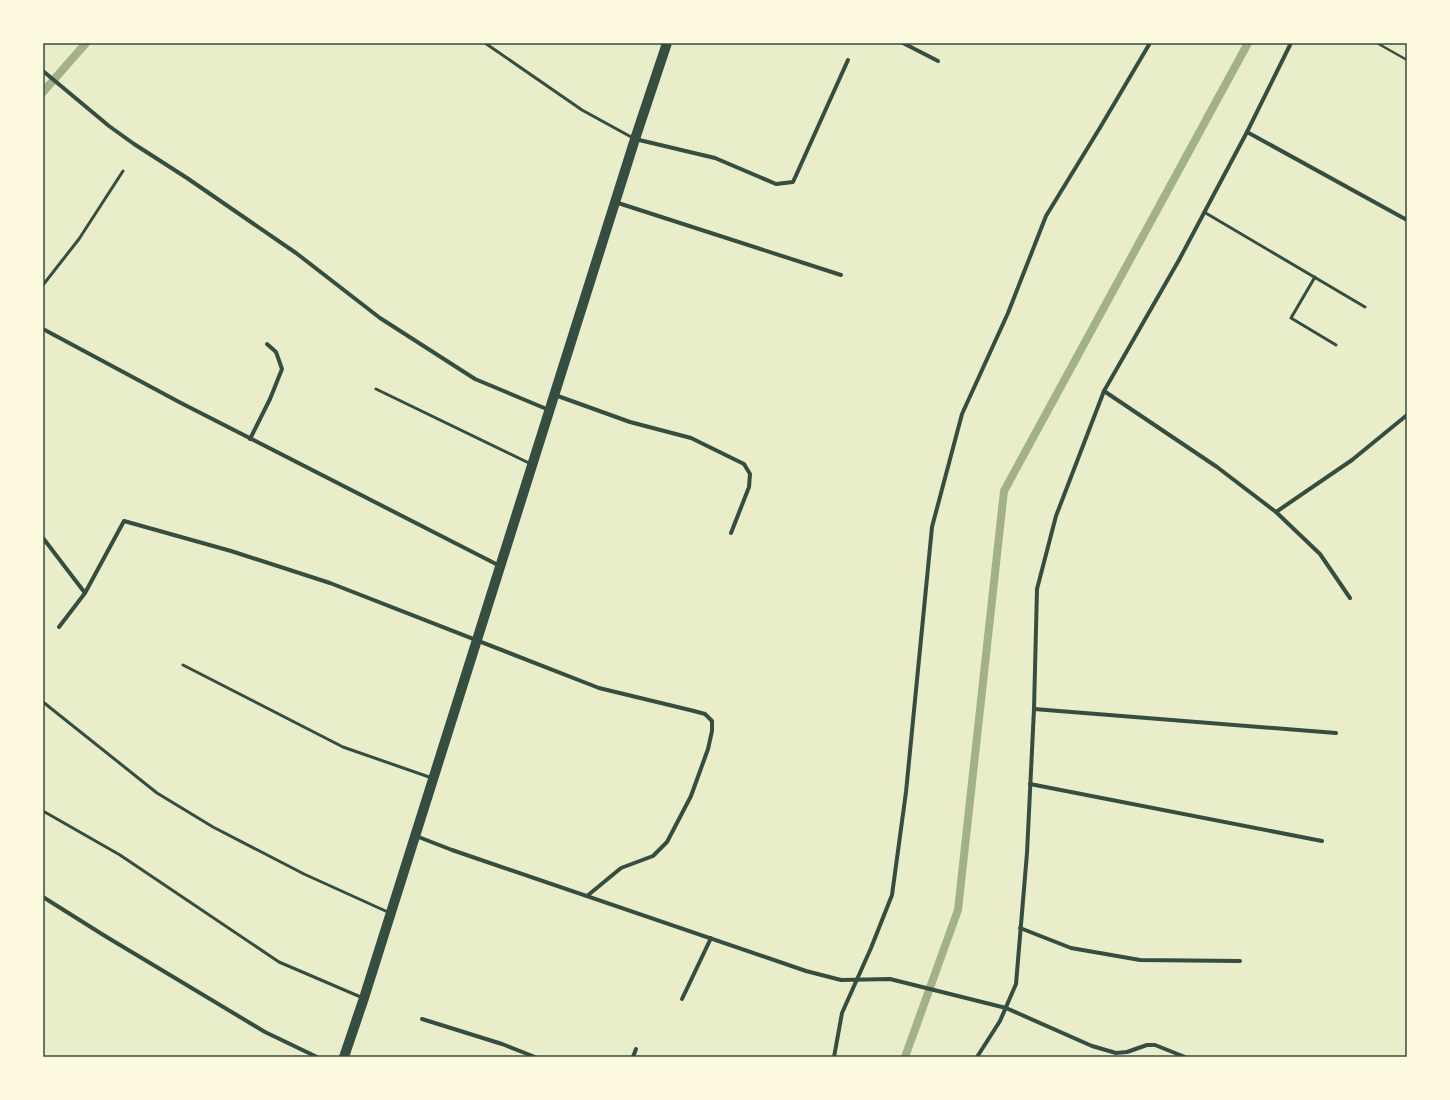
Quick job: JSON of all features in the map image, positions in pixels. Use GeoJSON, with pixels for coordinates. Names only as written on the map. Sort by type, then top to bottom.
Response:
{"type":"FeatureCollection","features":[{"type":"Feature","properties":{"kind":"main road"},"geometry":{"type":"LineString","coordinates":[[344,1057],[416,836],[549,410],[667,43]]}},
{"type":"Feature","properties":{"kind":"street"},"geometry":{"type":"LineString","coordinates":[[903,43],[938,61]]}},
{"type":"Feature","properties":{"kind":"street"},"geometry":{"type":"LineString","coordinates":[[834,1057],[842,1013],[871,948],[892,895],[906,792],[932,527],[962,414],[1008,313],[1046,216],[1150,43]]}},
{"type":"Feature","properties":{"kind":"street"},"geometry":{"type":"LineString","coordinates":[[978,1057],[1000,1021],[1016,984],[1027,853],[1034,709],[1037,589],[1056,516],[1104,391],[1179,260],[1247,132],[1291,43]]}},
{"type":"Feature","properties":{"kind":"street"},"geometry":{"type":"LineString","coordinates":[[635,139],[715,158],[776,184],[793,182],[848,60]]}},
{"type":"Feature","properties":{"kind":"street"},"geometry":{"type":"LineString","coordinates":[[43,71],[109,126],[296,254],[380,318],[475,379],[549,410]]}},
{"type":"Feature","properties":{"kind":"street"},"geometry":{"type":"LineString","coordinates":[[1247,132],[1407,220]]}},
{"type":"Feature","properties":{"kind":"street"},"geometry":{"type":"LineString","coordinates":[[615,202],[841,275]]}},
{"type":"Feature","properties":{"kind":"street"},"geometry":{"type":"LineString","coordinates":[[43,329],[180,403],[501,566]]}},
{"type":"Feature","properties":{"kind":"street"},"geometry":{"type":"LineString","coordinates":[[250,439],[270,399],[282,368],[276,352],[267,344]]}},
{"type":"Feature","properties":{"kind":"street"},"geometry":{"type":"LineString","coordinates":[[1104,391],[1217,467],[1276,512],[1320,554],[1350,598]]}},
{"type":"Feature","properties":{"kind":"street"},"geometry":{"type":"LineString","coordinates":[[554,395],[630,422],[691,438],[744,464],[750,474],[749,486],[731,533]]}},
{"type":"Feature","properties":{"kind":"street"},"geometry":{"type":"LineString","coordinates":[[1276,512],[1352,460],[1407,415]]}},
{"type":"Feature","properties":{"kind":"street"},"geometry":{"type":"LineString","coordinates":[[59,627],[85,593],[124,521],[231,551],[330,583],[599,688],[694,710],[705,714],[712,721],[708,749],[691,796],[668,842],[653,856],[621,868],[587,896]]}},
{"type":"Feature","properties":{"kind":"street"},"geometry":{"type":"LineString","coordinates":[[43,538],[85,593]]}},
{"type":"Feature","properties":{"kind":"street"},"geometry":{"type":"LineString","coordinates":[[1034,709],[1336,733]]}},
{"type":"Feature","properties":{"kind":"street"},"geometry":{"type":"LineString","coordinates":[[1030,784],[1322,841]]}},
{"type":"Feature","properties":{"kind":"street"},"geometry":{"type":"LineString","coordinates":[[416,836],[452,850],[806,971],[841,980],[858,978],[890,979],[1006,1008],[1092,1046],[1116,1053],[1127,1052],[1146,1045],[1154,1046],[1185,1057]]}},
{"type":"Feature","properties":{"kind":"street"},"geometry":{"type":"LineString","coordinates":[[43,897],[265,1032],[317,1057]]}},
{"type":"Feature","properties":{"kind":"street"},"geometry":{"type":"LineString","coordinates":[[1020,928],[1071,948],[1140,960],[1240,961]]}},
{"type":"Feature","properties":{"kind":"street"},"geometry":{"type":"LineString","coordinates":[[682,999],[711,938]]}},
{"type":"Feature","properties":{"kind":"street"},"geometry":{"type":"LineString","coordinates":[[422,1019],[502,1044],[535,1057]]}},
{"type":"Feature","properties":{"kind":"street"},"geometry":{"type":"LineString","coordinates":[[633,1057],[636,1049]]}},
{"type":"Feature","properties":{"kind":"lane"},"geometry":{"type":"LineString","coordinates":[[485,43],[582,110],[635,139]]}},
{"type":"Feature","properties":{"kind":"lane"},"geometry":{"type":"LineString","coordinates":[[43,286],[79,239],[123,171]]}},
{"type":"Feature","properties":{"kind":"lane"},"geometry":{"type":"LineString","coordinates":[[1204,212],[1365,307]]}},
{"type":"Feature","properties":{"kind":"lane"},"geometry":{"type":"LineString","coordinates":[[1315,277],[1291,318],[1336,345]]}},
{"type":"Feature","properties":{"kind":"lane"},"geometry":{"type":"LineString","coordinates":[[376,389],[532,465]]}},
{"type":"Feature","properties":{"kind":"lane"},"geometry":{"type":"LineString","coordinates":[[183,664],[343,747],[433,779]]}},
{"type":"Feature","properties":{"kind":"lane"},"geometry":{"type":"LineString","coordinates":[[43,702],[157,793],[200,820],[304,874],[391,914]]}},
{"type":"Feature","properties":{"kind":"lane"},"geometry":{"type":"LineString","coordinates":[[43,811],[120,855],[279,962],[364,998]]}},
{"type":"Feature","properties":{"kind":"path"},"geometry":{"type":"LineString","coordinates":[[1377,43],[1407,60]]}},
{"type":"Feature","properties":{"kind":"waterway"},"geometry":{"type":"LineString","coordinates":[[43,92],[86,43]]}},
{"type":"Feature","properties":{"kind":"waterway"},"geometry":{"type":"LineString","coordinates":[[905,1057],[958,910],[1004,491],[1248,43]]}}]}
